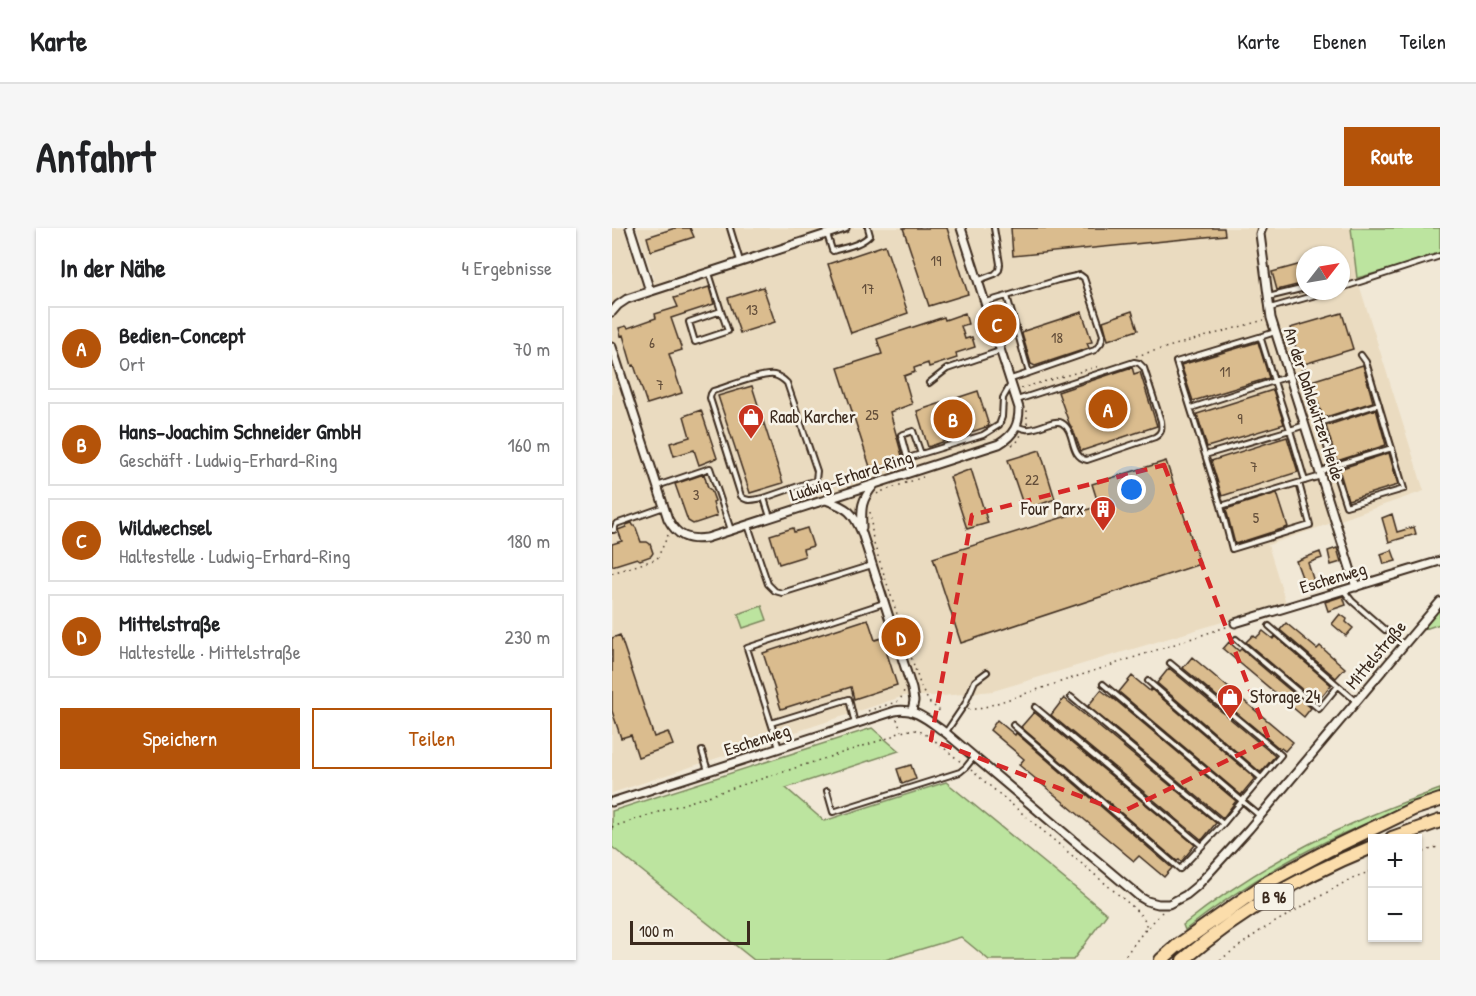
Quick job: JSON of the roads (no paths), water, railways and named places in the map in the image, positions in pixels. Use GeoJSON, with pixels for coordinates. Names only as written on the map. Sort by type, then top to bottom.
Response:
{"type":"FeatureCollection","features":[{"type":"Feature","properties":{"kind":"highway"},"geometry":{"type":"LineString","coordinates":[[1377,828],[1413,809],[1440,800]]}},
{"type":"Feature","properties":{"kind":"highway","name":"B 96"},"geometry":{"type":"LineString","coordinates":[[1161,960],[1177,946],[1268,882],[1330,849],[1377,828],[1440,806]]}},
{"type":"Feature","properties":{"kind":"highway"},"geometry":{"type":"LineString","coordinates":[[1403,834],[1440,821]]}},
{"type":"Feature","properties":{"kind":"highway","name":"B 96"},"geometry":{"type":"LineString","coordinates":[[1183,960],[1214,936],[1279,894],[1368,848]]}},
{"type":"Feature","properties":{"kind":"street"},"geometry":{"type":"LineString","coordinates":[[630,228],[650,291]]}},
{"type":"Feature","properties":{"kind":"street"},"geometry":{"type":"LineString","coordinates":[[612,312],[627,299],[845,228]]}},
{"type":"Feature","properties":{"kind":"street"},"geometry":{"type":"LineString","coordinates":[[961,228],[1012,384],[1021,399],[1019,408],[1021,428]]}},
{"type":"Feature","properties":{"kind":"street","name":"An der Dahlewitzer Heide"},"geometry":{"type":"LineString","coordinates":[[1262,228],[1260,234],[1271,318],[1356,587]]}},
{"type":"Feature","properties":{"kind":"street"},"geometry":{"type":"LineString","coordinates":[[613,351],[664,507]]}},
{"type":"Feature","properties":{"kind":"street","name":"Ludwig-Erhard-Ring"},"geometry":{"type":"LineString","coordinates":[[664,507],[672,527],[689,539],[698,540],[999,444],[1021,428]]}},
{"type":"Feature","properties":{"kind":"street"},"geometry":{"type":"LineString","coordinates":[[862,533],[861,508],[866,495],[874,485]]}},
{"type":"Feature","properties":{"kind":"street"},"geometry":{"type":"LineString","coordinates":[[825,500],[840,505],[850,512],[862,533],[912,688],[914,701],[912,711],[946,733],[974,757]]}},
{"type":"Feature","properties":{"kind":"street","name":"Eschenweg"},"geometry":{"type":"LineString","coordinates":[[1235,623],[1440,561]]}},
{"type":"Feature","properties":{"kind":"street","name":"Mittelstraße"},"geometry":{"type":"LineString","coordinates":[[974,757],[1140,897],[1158,904],[1169,904],[1197,886],[1260,816],[1440,602]]}},
{"type":"Feature","properties":{"kind":"street","name":"Eschenweg"},"geometry":{"type":"LineString","coordinates":[[612,802],[895,711],[903,709],[912,711]]}},
{"type":"Feature","properties":{"kind":"lane"},"geometry":{"type":"LineString","coordinates":[[730,228],[740,262]]}},
{"type":"Feature","properties":{"kind":"lane"},"geometry":{"type":"LineString","coordinates":[[826,234],[834,251],[866,239],[870,235],[868,228]]}},
{"type":"Feature","properties":{"kind":"lane"},"geometry":{"type":"LineString","coordinates":[[978,280],[995,274],[999,270],[994,228]]}},
{"type":"Feature","properties":{"kind":"lane"},"geometry":{"type":"LineString","coordinates":[[1350,285],[1440,256]]}},
{"type":"Feature","properties":{"kind":"lane"},"geometry":{"type":"LineString","coordinates":[[709,272],[728,332],[695,342],[689,322],[721,311]]}},
{"type":"Feature","properties":{"kind":"lane"},"geometry":{"type":"LineString","coordinates":[[908,458],[983,435],[999,425],[1003,398],[1012,384],[1029,373],[1095,350],[1101,343],[1103,335],[1084,278],[1080,275],[985,302]]}},
{"type":"Feature","properties":{"kind":"lane"},"geometry":{"type":"LineString","coordinates":[[1268,297],[1296,290]]}},
{"type":"Feature","properties":{"kind":"lane"},"geometry":{"type":"LineString","coordinates":[[1007,296],[1029,373]]}},
{"type":"Feature","properties":{"kind":"lane"},"geometry":{"type":"LineString","coordinates":[[1270,308],[1298,300]]}},
{"type":"Feature","properties":{"kind":"lane"},"geometry":{"type":"LineString","coordinates":[[1276,332],[1176,362],[1232,549],[1310,525],[1299,483]]}},
{"type":"Feature","properties":{"kind":"lane"},"geometry":{"type":"LineString","coordinates":[[1259,337],[1305,481]]}},
{"type":"Feature","properties":{"kind":"lane"},"geometry":{"type":"LineString","coordinates":[[929,383],[947,369],[1001,351]]}},
{"type":"Feature","properties":{"kind":"lane"},"geometry":{"type":"LineString","coordinates":[[1304,372],[1346,506],[1404,489],[1366,362],[1361,355]]}},
{"type":"Feature","properties":{"kind":"lane"},"geometry":{"type":"LineString","coordinates":[[1021,399],[1134,362],[1139,363],[1144,368],[1162,429],[1155,437],[1087,460],[1077,455],[1068,428],[1062,423],[1057,421],[1033,429],[1021,428]]}},
{"type":"Feature","properties":{"kind":"lane"},"geometry":{"type":"LineString","coordinates":[[773,374],[787,383],[817,471],[817,477],[816,480],[764,498],[744,500],[741,496],[710,398],[713,391],[773,374]]}},
{"type":"Feature","properties":{"kind":"lane"},"geometry":{"type":"LineString","coordinates":[[1191,408],[1290,376]]}},
{"type":"Feature","properties":{"kind":"lane"},"geometry":{"type":"LineString","coordinates":[[1320,423],[1379,404]]}},
{"type":"Feature","properties":{"kind":"lane"},"geometry":{"type":"LineString","coordinates":[[1205,454],[1305,425]]}},
{"type":"Feature","properties":{"kind":"lane"},"geometry":{"type":"LineString","coordinates":[[911,473],[901,435],[913,431],[921,454]]}},
{"type":"Feature","properties":{"kind":"lane"},"geometry":{"type":"LineString","coordinates":[[1221,506],[1305,481],[1333,466],[1392,448]]}},
{"type":"Feature","properties":{"kind":"lane"},"geometry":{"type":"LineString","coordinates":[[657,486],[710,468],[731,530]]}},
{"type":"Feature","properties":{"kind":"lane"},"geometry":{"type":"LineString","coordinates":[[764,498],[771,518]]}},
{"type":"Feature","properties":{"kind":"lane"},"geometry":{"type":"LineString","coordinates":[[612,530],[616,524],[664,507]]}},
{"type":"Feature","properties":{"kind":"lane"},"geometry":{"type":"LineString","coordinates":[[748,525],[768,584],[778,593],[873,565]]}},
{"type":"Feature","properties":{"kind":"lane"},"geometry":{"type":"LineString","coordinates":[[1343,591],[1352,602],[1386,630]]}},
{"type":"Feature","properties":{"kind":"lane"},"geometry":{"type":"LineString","coordinates":[[779,748],[747,648],[885,603]]}},
{"type":"Feature","properties":{"kind":"lane"},"geometry":{"type":"LineString","coordinates":[[1269,627],[1356,701]]}},
{"type":"Feature","properties":{"kind":"lane"},"geometry":{"type":"LineString","coordinates":[[1236,639],[1319,709],[1338,686]]}},
{"type":"Feature","properties":{"kind":"lane"},"geometry":{"type":"LineString","coordinates":[[1013,725],[1180,869],[1223,824],[1281,754],[1170,663]]}},
{"type":"Feature","properties":{"kind":"lane"},"geometry":{"type":"LineString","coordinates":[[946,733],[965,704],[975,681],[987,672]]}},
{"type":"Feature","properties":{"kind":"lane"},"geometry":{"type":"LineString","coordinates":[[1148,681],[1261,778]]}},
{"type":"Feature","properties":{"kind":"lane"},"geometry":{"type":"LineString","coordinates":[[1103,684],[1260,816]]}},
{"type":"Feature","properties":{"kind":"lane"},"geometry":{"type":"LineString","coordinates":[[1071,697],[1223,824]]}},
{"type":"Feature","properties":{"kind":"lane"},"geometry":{"type":"LineString","coordinates":[[771,723],[849,699],[855,724]]}},
{"type":"Feature","properties":{"kind":"lane"},"geometry":{"type":"LineString","coordinates":[[1035,707],[1202,846]]}},
{"type":"Feature","properties":{"kind":"lane"},"geometry":{"type":"LineString","coordinates":[[702,751],[708,771]]}},
{"type":"Feature","properties":{"kind":"lane"},"geometry":{"type":"LineString","coordinates":[[827,791],[833,812],[960,772],[974,757]]}},
{"type":"Feature","properties":{"kind":"place","name":"Wildwechsel"},"geometry":{"type":"Point","coordinates":[997,324]}},
{"type":"Feature","properties":{"kind":"place","name":"Bedien-Concept"},"geometry":{"type":"Point","coordinates":[1108,409]}},
{"type":"Feature","properties":{"kind":"place","name":"Hans-Joachim Schneider GmbH"},"geometry":{"type":"Point","coordinates":[953,419]}},
{"type":"Feature","properties":{"kind":"place","name":"Raab Karcher"},"geometry":{"type":"Point","coordinates":[751,440]}},
{"type":"Feature","properties":{"kind":"place","name":"Four Parx"},"geometry":{"type":"Point","coordinates":[1103,532]}},
{"type":"Feature","properties":{"kind":"place","name":"Mittelstraße"},"geometry":{"type":"Point","coordinates":[901,637]}},
{"type":"Feature","properties":{"kind":"place","name":"Storage 24"},"geometry":{"type":"Point","coordinates":[1230,720]}}]}
